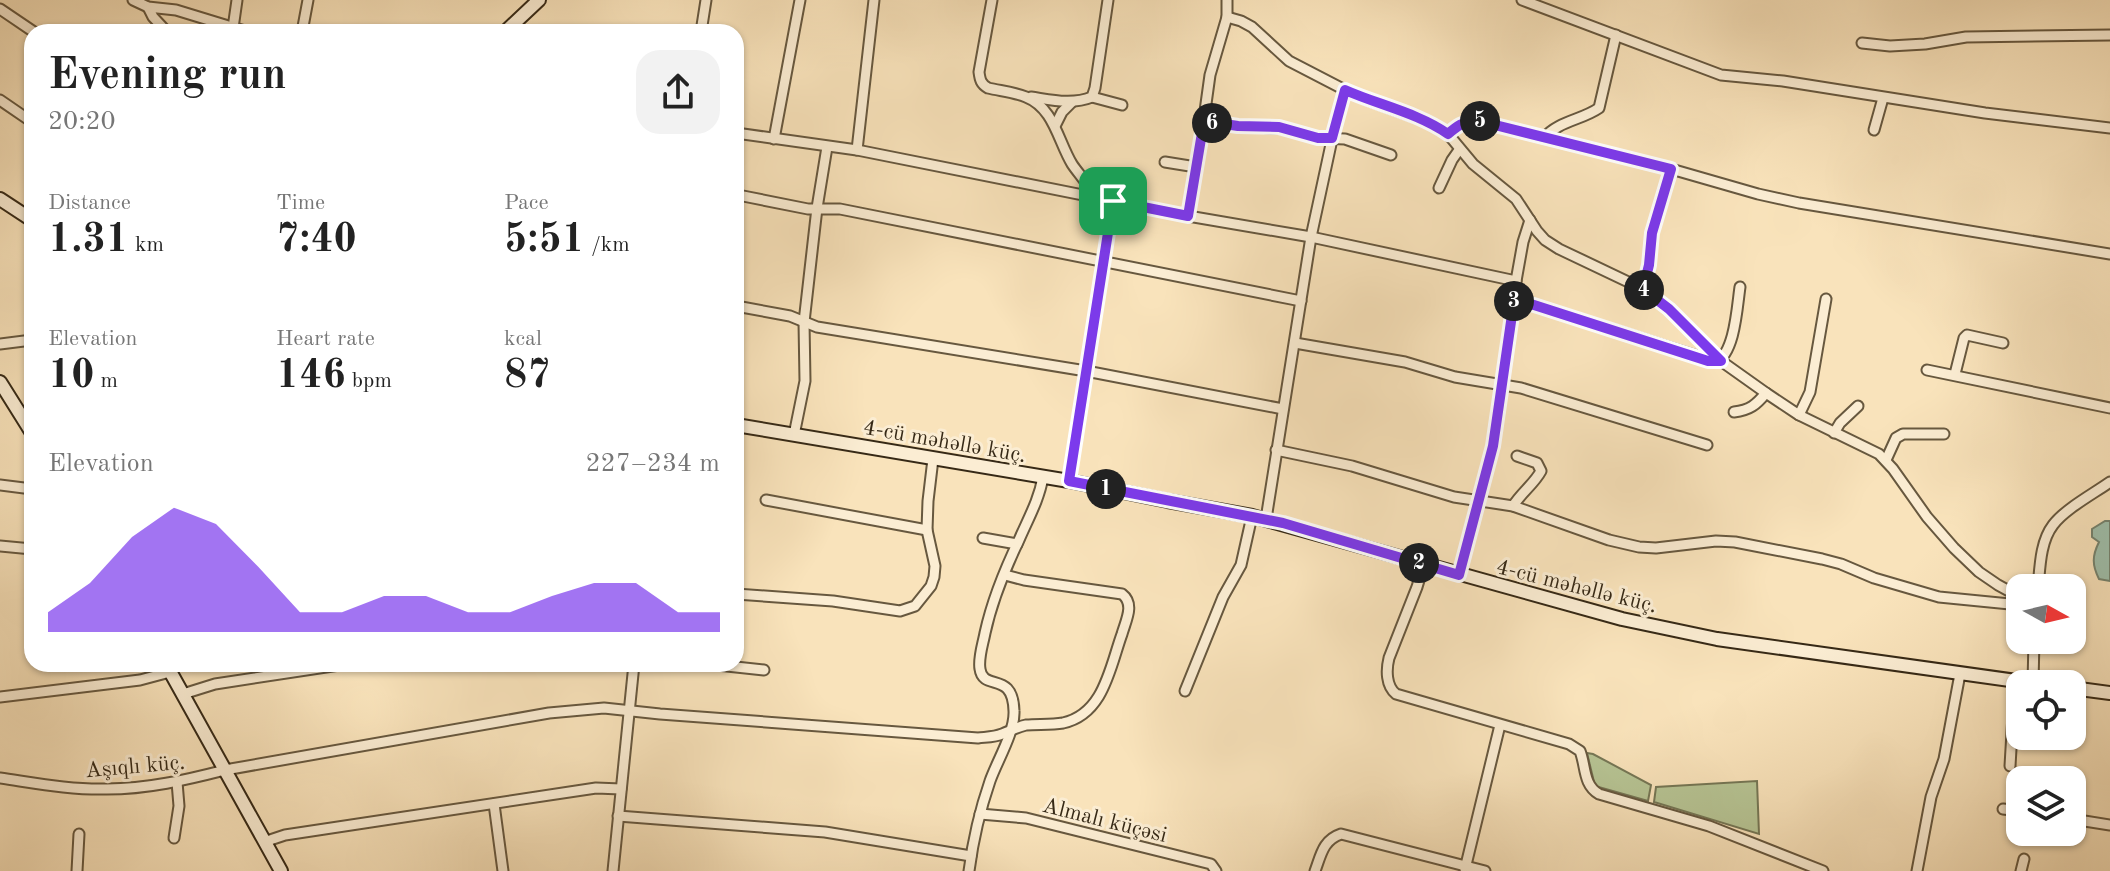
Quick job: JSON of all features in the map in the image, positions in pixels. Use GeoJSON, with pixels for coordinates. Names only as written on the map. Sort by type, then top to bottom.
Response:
{"type":"FeatureCollection","features":[{"type":"Feature","properties":{"kind":"street"},"geometry":{"type":"LineString","coordinates":[[133,0],[148,7],[176,10],[220,24]]}},
{"type":"Feature","properties":{"kind":"street"},"geometry":{"type":"LineString","coordinates":[[234,24],[237,0]]}},
{"type":"Feature","properties":{"kind":"street"},"geometry":{"type":"LineString","coordinates":[[304,24],[308,0]]}},
{"type":"Feature","properties":{"kind":"street"},"geometry":{"type":"LineString","coordinates":[[514,24],[539,0]]}},
{"type":"Feature","properties":{"kind":"street"},"geometry":{"type":"LineString","coordinates":[[702,24],[706,0]]}},
{"type":"Feature","properties":{"kind":"street"},"geometry":{"type":"LineString","coordinates":[[774,139],[800,0]]}},
{"type":"Feature","properties":{"kind":"street"},"geometry":{"type":"LineString","coordinates":[[857,150],[874,0]]}},
{"type":"Feature","properties":{"kind":"street"},"geometry":{"type":"LineString","coordinates":[[992,0],[979,72],[983,85],[1026,97],[1072,102],[1092,97],[1122,105]]}},
{"type":"Feature","properties":{"kind":"street"},"geometry":{"type":"LineString","coordinates":[[1092,97],[1108,0]]}},
{"type":"Feature","properties":{"kind":"street"},"geometry":{"type":"LineString","coordinates":[[1188,216],[1210,75],[1227,17],[1227,0]]}},
{"type":"Feature","properties":{"kind":"street"},"geometry":{"type":"LineString","coordinates":[[1522,0],[1721,75],[1783,81],[1883,98],[2110,128]]}},
{"type":"Feature","properties":{"kind":"street"},"geometry":{"type":"LineString","coordinates":[[148,7],[160,24]]}},
{"type":"Feature","properties":{"kind":"street"},"geometry":{"type":"LineString","coordinates":[[0,9],[24,25]]}},
{"type":"Feature","properties":{"kind":"street"},"geometry":{"type":"LineString","coordinates":[[1227,17],[1252,27],[1289,61],[1345,90],[1425,121],[1448,134],[1473,164],[1511,194],[1545,240],[1643,289],[1669,309],[1721,361],[1766,393],[1799,415],[1870,449],[1886,460],[1927,517],[1954,548],[1979,572],[2006,589]]}},
{"type":"Feature","properties":{"kind":"street"},"geometry":{"type":"LineString","coordinates":[[1544,138],[1555,128],[1599,108],[1616,35]]}},
{"type":"Feature","properties":{"kind":"street"},"geometry":{"type":"LineString","coordinates":[[1862,43],[1890,46],[1966,37],[2110,35]]}},
{"type":"Feature","properties":{"kind":"street"},"geometry":{"type":"LineString","coordinates":[[1266,519],[1311,237],[1345,90]]}},
{"type":"Feature","properties":{"kind":"street"},"geometry":{"type":"LineString","coordinates":[[1026,97],[1044,109],[1093,197]]}},
{"type":"Feature","properties":{"kind":"street"},"geometry":{"type":"LineString","coordinates":[[1874,130],[1883,98]]}},
{"type":"Feature","properties":{"kind":"street"},"geometry":{"type":"LineString","coordinates":[[0,100],[24,116]]}},
{"type":"Feature","properties":{"kind":"street"},"geometry":{"type":"LineString","coordinates":[[1055,126],[1072,102]]}},
{"type":"Feature","properties":{"kind":"street"},"geometry":{"type":"LineString","coordinates":[[1448,134],[1465,121],[1475,120],[1799,203],[2110,254]]}},
{"type":"Feature","properties":{"kind":"street"},"geometry":{"type":"LineString","coordinates":[[1204,121],[1279,127],[1318,138],[1345,139],[1391,155]]}},
{"type":"Feature","properties":{"kind":"street"},"geometry":{"type":"LineString","coordinates":[[744,134],[857,150],[1188,216],[1311,237],[1516,281]]}},
{"type":"Feature","properties":{"kind":"street"},"geometry":{"type":"LineString","coordinates":[[794,435],[805,381],[804,322],[827,147]]}},
{"type":"Feature","properties":{"kind":"street"},"geometry":{"type":"LineString","coordinates":[[1439,188],[1459,150]]}},
{"type":"Feature","properties":{"kind":"street"},"geometry":{"type":"LineString","coordinates":[[1165,162],[1196,167]]}},
{"type":"Feature","properties":{"kind":"street"},"geometry":{"type":"LineString","coordinates":[[1643,289],[1652,233],[1671,169]]}},
{"type":"Feature","properties":{"kind":"street"},"geometry":{"type":"LineString","coordinates":[[744,196],[792,206],[854,211],[1301,301]]}},
{"type":"Feature","properties":{"kind":"street"},"geometry":{"type":"LineString","coordinates":[[0,199],[24,215]]}},
{"type":"Feature","properties":{"kind":"street"},"geometry":{"type":"LineString","coordinates":[[1069,481],[1113,201]]}},
{"type":"Feature","properties":{"kind":"street"},"geometry":{"type":"LineString","coordinates":[[1459,575],[1493,446],[1516,281],[1530,220]]}},
{"type":"Feature","properties":{"kind":"street"},"geometry":{"type":"LineString","coordinates":[[1721,361],[1731,340],[1740,287]]}},
{"type":"Feature","properties":{"kind":"street"},"geometry":{"type":"LineString","coordinates":[[1799,415],[1810,392],[1826,299]]}},
{"type":"Feature","properties":{"kind":"street"},"geometry":{"type":"LineString","coordinates":[[1514,301],[1708,361],[1721,361]]}},
{"type":"Feature","properties":{"kind":"street"},"geometry":{"type":"LineString","coordinates":[[744,307],[790,316],[817,327],[1086,371],[1283,409]]}},
{"type":"Feature","properties":{"kind":"street"},"geometry":{"type":"LineString","coordinates":[[1955,374],[1967,335],[2003,343]]}},
{"type":"Feature","properties":{"kind":"street"},"geometry":{"type":"LineString","coordinates":[[0,344],[24,341]]}},
{"type":"Feature","properties":{"kind":"street"},"geometry":{"type":"LineString","coordinates":[[1295,343],[1405,362],[1455,377],[1503,384],[1707,445]]}},
{"type":"Feature","properties":{"kind":"street"},"geometry":{"type":"LineString","coordinates":[[1927,370],[2110,408]]}},
{"type":"Feature","properties":{"kind":"street"},"geometry":{"type":"LineString","coordinates":[[0,382],[24,420]]}},
{"type":"Feature","properties":{"kind":"street"},"geometry":{"type":"LineString","coordinates":[[1734,412],[1748,410],[1766,393]]}},
{"type":"Feature","properties":{"kind":"street"},"geometry":{"type":"LineString","coordinates":[[1834,433],[1858,406]]}},
{"type":"Feature","properties":{"kind":"street","name":"4-cü məhəllə küç."},"geometry":{"type":"LineString","coordinates":[[744,426],[1069,481],[1266,519],[1622,619],[1717,639],[2006,680]]}},
{"type":"Feature","properties":{"kind":"street"},"geometry":{"type":"LineString","coordinates":[[1886,460],[1896,438],[1903,434],[1944,434]]}},
{"type":"Feature","properties":{"kind":"street"},"geometry":{"type":"LineString","coordinates":[[1276,450],[1352,466],[1454,497],[1513,506],[1609,540],[1639,547],[1735,542],[1841,564],[1874,578],[1939,597],[2006,604]]}},
{"type":"Feature","properties":{"kind":"street"},"geometry":{"type":"LineString","coordinates":[[1513,506],[1541,471],[1537,463],[1517,456]]}},
{"type":"Feature","properties":{"kind":"street"},"geometry":{"type":"LineString","coordinates":[[744,595],[833,601],[900,611],[915,606],[931,586],[934,577],[935,566],[927,530],[933,459]]}},
{"type":"Feature","properties":{"kind":"street"},"geometry":{"type":"LineString","coordinates":[[969,871],[980,814],[1010,731],[1014,711],[1011,691],[1007,686],[986,679],[981,674],[979,668],[986,629],[1017,544],[1037,501],[1043,477]]}},
{"type":"Feature","properties":{"kind":"street"},"geometry":{"type":"LineString","coordinates":[[2040,574],[2046,538],[2052,525],[2110,482]]}},
{"type":"Feature","properties":{"kind":"street"},"geometry":{"type":"LineString","coordinates":[[0,485],[24,488]]}},
{"type":"Feature","properties":{"kind":"street"},"geometry":{"type":"LineString","coordinates":[[766,500],[927,530]]}},
{"type":"Feature","properties":{"kind":"street"},"geometry":{"type":"LineString","coordinates":[[1185,691],[1223,597],[1241,565],[1252,516]]}},
{"type":"Feature","properties":{"kind":"street"},"geometry":{"type":"LineString","coordinates":[[983,538],[1017,544]]}},
{"type":"Feature","properties":{"kind":"street"},"geometry":{"type":"LineString","coordinates":[[0,546],[24,548]]}},
{"type":"Feature","properties":{"kind":"street"},"geometry":{"type":"LineString","coordinates":[[1424,564],[1387,666],[1389,684],[1396,694],[1569,744],[1580,751],[1588,783],[1599,794],[1709,826],[1823,871]]}},
{"type":"Feature","properties":{"kind":"street","name":"Aşıqlı küç."},"geometry":{"type":"LineString","coordinates":[[0,778],[109,790],[177,782],[225,770],[549,713],[604,708],[978,738],[1001,735],[1023,726],[1063,723],[1079,716],[1095,705],[1100,697],[1123,629],[1129,602],[1126,596],[1005,575]]}},
{"type":"Feature","properties":{"kind":"street"},"geometry":{"type":"LineString","coordinates":[[744,668],[764,670]]}},
{"type":"Feature","properties":{"kind":"street"},"geometry":{"type":"LineString","coordinates":[[0,697],[140,680],[159,672]]}},
{"type":"Feature","properties":{"kind":"street"},"geometry":{"type":"LineString","coordinates":[[170,672],[281,871]]}},
{"type":"Feature","properties":{"kind":"street"},"geometry":{"type":"LineString","coordinates":[[183,694],[215,684],[294,672]]}},
{"type":"Feature","properties":{"kind":"street"},"geometry":{"type":"LineString","coordinates":[[613,871],[633,672]]}},
{"type":"Feature","properties":{"kind":"street"},"geometry":{"type":"LineString","coordinates":[[1917,871],[1931,797],[1944,759],[1960,674]]}},
{"type":"Feature","properties":{"kind":"street"},"geometry":{"type":"LineString","coordinates":[[2086,690],[2110,693]]}},
{"type":"Feature","properties":{"kind":"street"},"geometry":{"type":"LineString","coordinates":[[1465,869],[1500,725]]}},
{"type":"Feature","properties":{"kind":"street"},"geometry":{"type":"LineString","coordinates":[[2010,766],[2011,750]]}},
{"type":"Feature","properties":{"kind":"street"},"geometry":{"type":"LineString","coordinates":[[174,838],[179,806],[177,782]]}},
{"type":"Feature","properties":{"kind":"street"},"geometry":{"type":"LineString","coordinates":[[264,842],[285,835],[596,788],[621,789]]}},
{"type":"Feature","properties":{"kind":"street"},"geometry":{"type":"LineString","coordinates":[[494,804],[503,871]]}},
{"type":"Feature","properties":{"kind":"street","name":"Almalı küçəsi"},"geometry":{"type":"LineString","coordinates":[[980,814],[1026,818],[1211,864],[1216,871]]}},
{"type":"Feature","properties":{"kind":"street"},"geometry":{"type":"LineString","coordinates":[[618,816],[825,832],[971,856]]}},
{"type":"Feature","properties":{"kind":"street"},"geometry":{"type":"LineString","coordinates":[[2086,821],[2110,825]]}},
{"type":"Feature","properties":{"kind":"street"},"geometry":{"type":"LineString","coordinates":[[77,871],[79,834]]}},
{"type":"Feature","properties":{"kind":"street"},"geometry":{"type":"LineString","coordinates":[[1315,871],[1325,843],[1341,834],[1465,869],[1485,871]]}},
{"type":"Feature","properties":{"kind":"street"},"geometry":{"type":"LineString","coordinates":[[2021,871],[2024,859]]}},
{"type":"Feature","properties":{"kind":"shaded area"},"geometry":{"type":"Polygon","coordinates":[[[2110,521],[2110,581],[2099,579],[2094,565],[2099,542],[2092,537],[2092,529],[2110,521]]]}},
{"type":"Feature","properties":{"kind":"shaded area"},"geometry":{"type":"Polygon","coordinates":[[[1587,753],[1651,785],[1648,801],[1595,786],[1587,753]]]}},
{"type":"Feature","properties":{"kind":"shaded area"},"geometry":{"type":"Polygon","coordinates":[[[1757,781],[1759,834],[1654,802],[1656,787],[1757,781]]]}},
{"type":"Feature","properties":{"kind":"route"},"geometry":{"type":"LineString","coordinates":[[1345,90],[1425,121],[1448,134],[1465,121],[1475,120],[1671,169],[1652,233],[1643,289],[1669,309],[1721,361],[1708,361],[1514,301],[1498,422],[1459,575],[1283,523],[1069,481],[1113,201],[1188,216],[1204,121],[1279,127],[1318,138],[1332,138],[1345,90]]}}]}
